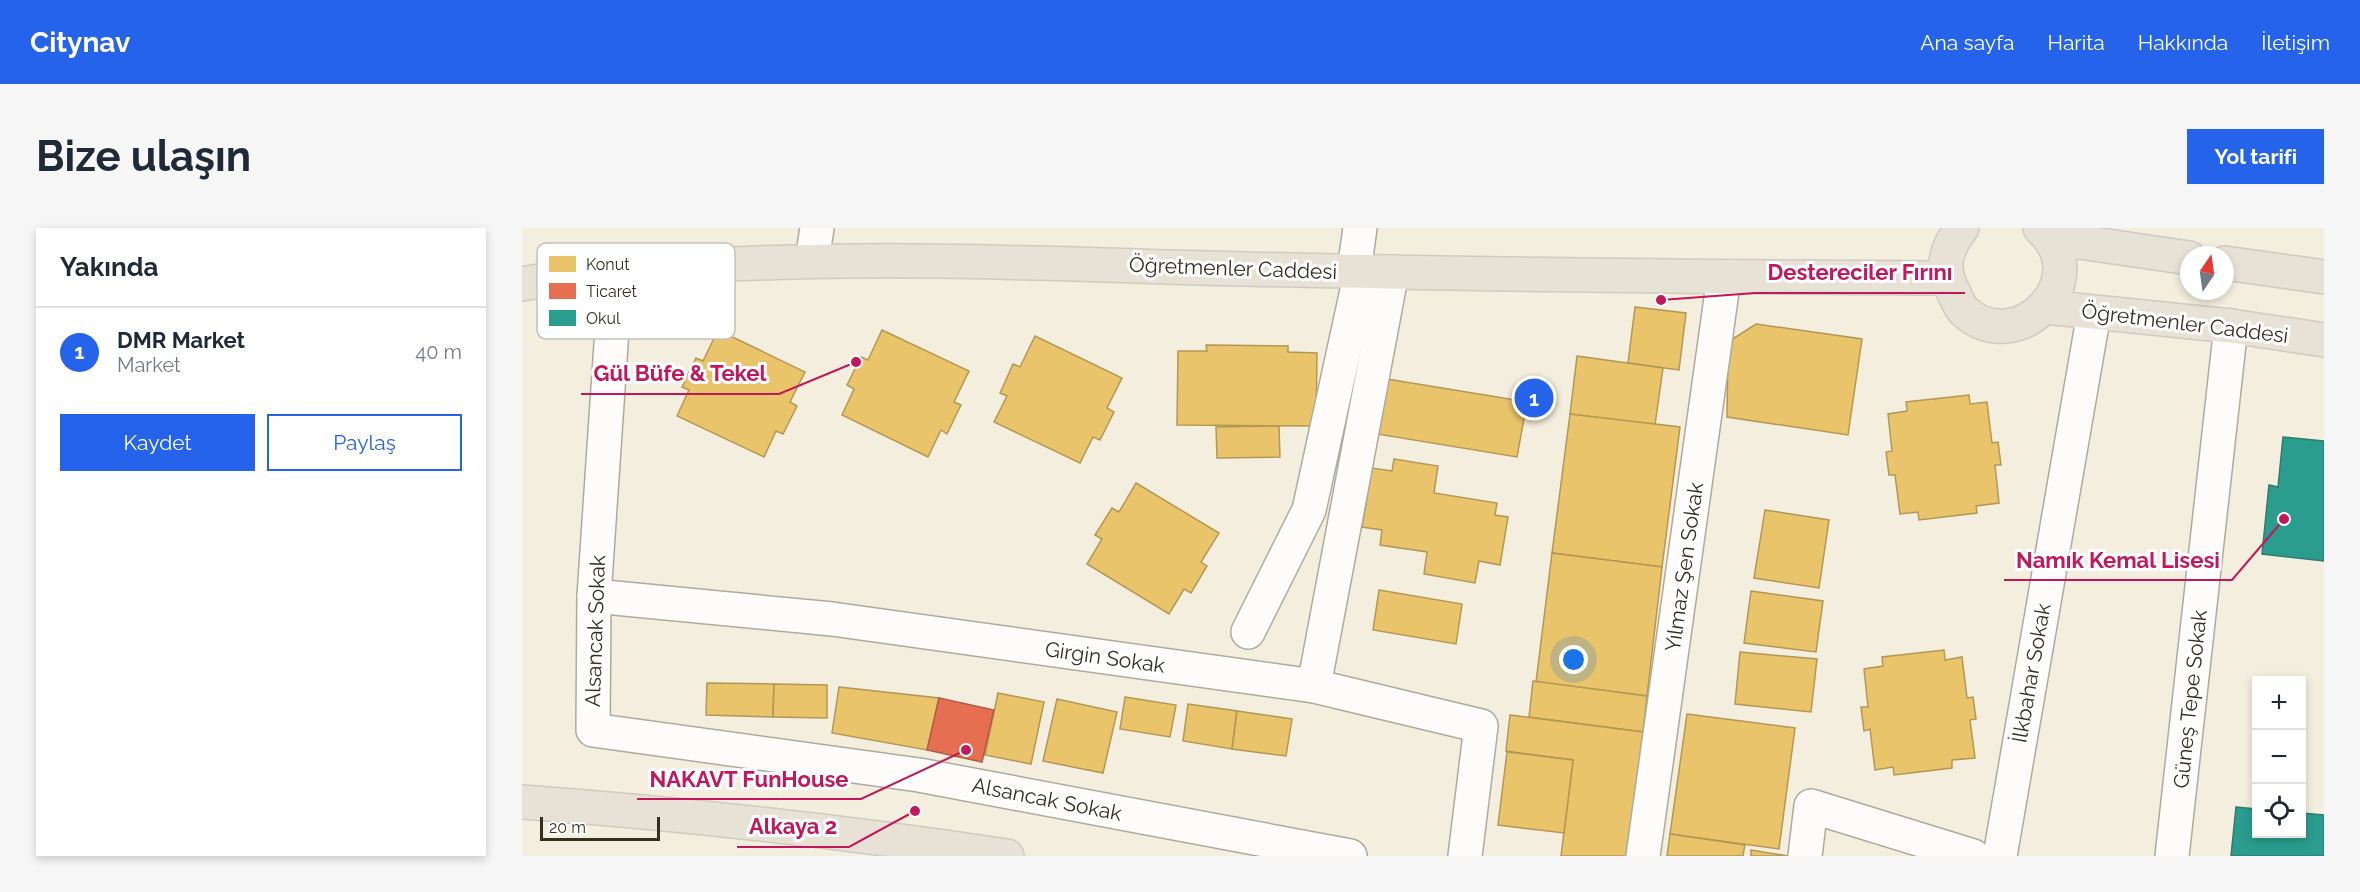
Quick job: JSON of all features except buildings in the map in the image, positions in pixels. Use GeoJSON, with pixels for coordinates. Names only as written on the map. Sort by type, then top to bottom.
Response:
{"type":"FeatureCollection","features":[{"type":"Feature","properties":{"kind":"main road"},"geometry":{"type":"LineString","coordinates":[[1962,228],[1953,240],[1946,258],[1946,278],[1963,310],[1977,320],[1995,325],[2014,325],[2031,318],[2045,308],[2055,292],[2060,274],[2059,255],[2046,233]]}},
{"type":"Feature","properties":{"kind":"main road"},"geometry":{"type":"LineString","coordinates":[[2046,233],[2180,256]]}},
{"type":"Feature","properties":{"kind":"main road","name":"Öğretmenler Caddesi"},"geometry":{"type":"LineString","coordinates":[[735,264],[812,260],[955,261],[1369,272],[1946,278]]}},
{"type":"Feature","properties":{"kind":"main road"},"geometry":{"type":"LineString","coordinates":[[2234,264],[2324,277]]}},
{"type":"Feature","properties":{"kind":"main road","name":"Öğretmenler Caddesi"},"geometry":{"type":"LineString","coordinates":[[522,284],[537,282]]}},
{"type":"Feature","properties":{"kind":"main road","name":"Öğretmenler Caddesi"},"geometry":{"type":"LineString","coordinates":[[2045,308],[2231,326],[2324,340]]}},
{"type":"Feature","properties":{"kind":"main road"},"geometry":{"type":"LineString","coordinates":[[522,802],[669,813],[908,841],[1007,856]]}},
{"type":"Feature","properties":{"kind":"street"},"geometry":{"type":"LineString","coordinates":[[812,260],[817,228]]}},
{"type":"Feature","properties":{"kind":"street"},"geometry":{"type":"LineString","coordinates":[[1314,686],[1369,272],[1360,228]]}},
{"type":"Feature","properties":{"kind":"street"},"geometry":{"type":"LineString","coordinates":[[1248,632],[1309,510],[1369,272]]}},
{"type":"Feature","properties":{"kind":"street","name":"Yılmaz Şen Sokak"},"geometry":{"type":"LineString","coordinates":[[1643,856],[1724,277]]}},
{"type":"Feature","properties":{"kind":"street","name":"İlkbahar Sokak"},"geometry":{"type":"LineString","coordinates":[[2000,856],[2094,313]]}},
{"type":"Feature","properties":{"kind":"street","name":"Güneş Tepe Sokak"},"geometry":{"type":"LineString","coordinates":[[2172,856],[2231,326]]}},
{"type":"Feature","properties":{"kind":"street","name":"Alsancak Sokak"},"geometry":{"type":"LineString","coordinates":[[611,339],[594,596],[593,730],[920,775],[1350,856]]}},
{"type":"Feature","properties":{"kind":"street","name":"Girgin Sokak"},"geometry":{"type":"LineString","coordinates":[[594,596],[832,619],[1314,686],[1481,726],[1465,856]]}},
{"type":"Feature","properties":{"kind":"street"},"geometry":{"type":"LineString","coordinates":[[1805,856],[1811,806],[1973,856]]}},
{"type":"Feature","properties":{"kind":"place","name":"Destereciler Fırını"},"geometry":{"type":"Point","coordinates":[1661,300]}},
{"type":"Feature","properties":{"kind":"place","name":"Gül Büfe & Tekel"},"geometry":{"type":"Point","coordinates":[856,362]}},
{"type":"Feature","properties":{"kind":"place","name":"DMR Market"},"geometry":{"type":"Point","coordinates":[1534,398]}},
{"type":"Feature","properties":{"kind":"place","name":"Namık Kemal Lisesi"},"geometry":{"type":"Point","coordinates":[2284,519]}},
{"type":"Feature","properties":{"kind":"place","name":"NAKAVT FunHouse"},"geometry":{"type":"Point","coordinates":[966,750]}},
{"type":"Feature","properties":{"kind":"place","name":"Alkaya 2"},"geometry":{"type":"Point","coordinates":[915,811]}}]}
